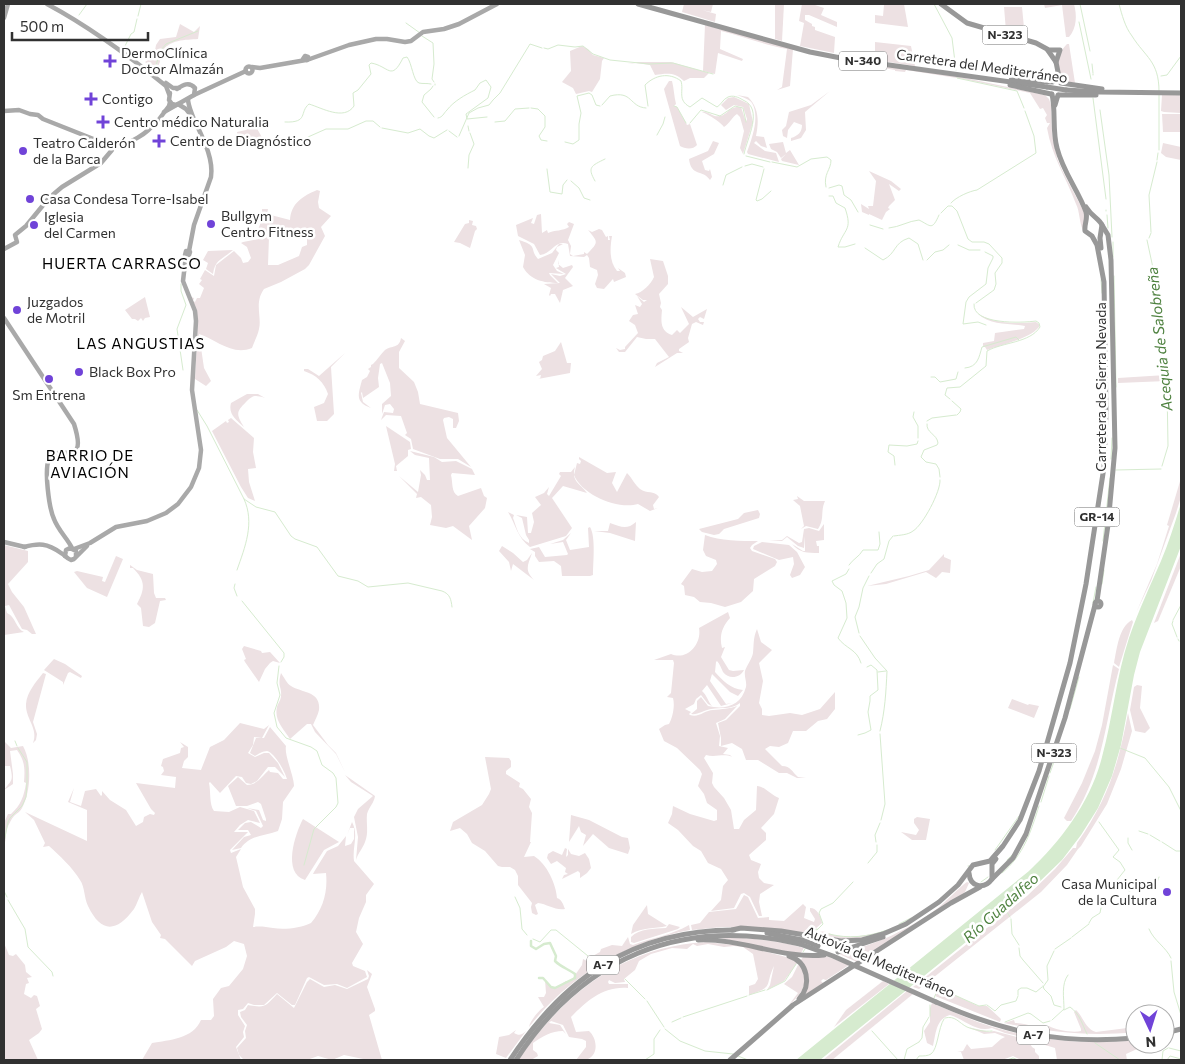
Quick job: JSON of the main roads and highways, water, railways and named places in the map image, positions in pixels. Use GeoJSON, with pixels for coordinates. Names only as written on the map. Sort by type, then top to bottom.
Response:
{"type":"FeatureCollection","features":[{"type":"Feature","properties":{"kind":"highway","name":"Carretera del Mediterráneo"},"geometry":{"type":"LineString","coordinates":[[638,4],[810,52],[846,59],[1056,89],[1181,93]]}},
{"type":"Feature","properties":{"kind":"highway","name":"N-323"},"geometry":{"type":"LineString","coordinates":[[941,4],[967,23],[1036,43],[1048,50]]}},
{"type":"Feature","properties":{"kind":"highway"},"geometry":{"type":"LineString","coordinates":[[1048,50],[1060,50],[1056,62]]}},
{"type":"Feature","properties":{"kind":"highway"},"geometry":{"type":"LineString","coordinates":[[1048,50],[1056,62],[1058,73],[1054,108],[1062,158],[1089,212],[1100,220],[1102,225]]}},
{"type":"Feature","properties":{"kind":"highway"},"geometry":{"type":"LineString","coordinates":[[968,76],[1056,89]]}},
{"type":"Feature","properties":{"kind":"highway"},"geometry":{"type":"LineString","coordinates":[[1054,108],[1058,100],[1056,89]]}},
{"type":"Feature","properties":{"kind":"highway","name":"GR-14"},"geometry":{"type":"LineString","coordinates":[[985,863],[990,861],[1009,838],[1020,820],[1032,793],[1062,693],[1086,584],[1102,491],[1106,430],[1104,282],[1096,241],[1085,231],[1085,211],[1066,175],[1058,153],[1053,130],[1054,108]]}},
{"type":"Feature","properties":{"kind":"highway"},"geometry":{"type":"LineString","coordinates":[[1086,222],[1095,218]]}},
{"type":"Feature","properties":{"kind":"highway","name":"GR-14"},"geometry":{"type":"LineString","coordinates":[[992,870],[994,861],[1008,844],[1019,826],[1038,783],[1071,673],[1091,574],[1105,490],[1109,432],[1107,283],[1100,242],[1102,225]]}},
{"type":"Feature","properties":{"kind":"highway","name":"Carretera de Sierra Nevada"},"geometry":{"type":"LineString","coordinates":[[992,879],[1018,850],[1029,828],[1065,719],[1093,613],[1098,603],[1115,448],[1111,260],[1107,232],[1102,225]]}},
{"type":"Feature","properties":{"kind":"highway"},"geometry":{"type":"LineString","coordinates":[[1092,236],[1101,233]]}},
{"type":"Feature","properties":{"kind":"highway","name":"Carretera de Sierra Nevada"},"geometry":{"type":"LineString","coordinates":[[1101,233],[1106,234],[1108,240]]}},
{"type":"Feature","properties":{"kind":"highway"},"geometry":{"type":"LineString","coordinates":[[732,930],[740,928],[781,931],[841,941],[873,938],[895,930],[929,909],[958,885],[969,873],[973,865],[985,863],[996,873],[1000,871]]}},
{"type":"Feature","properties":{"kind":"highway"},"geometry":{"type":"LineString","coordinates":[[793,1005],[966,894],[980,886],[987,885],[992,879],[992,870]]}},
{"type":"Feature","properties":{"kind":"highway"},"geometry":{"type":"LineString","coordinates":[[966,894],[973,888],[969,873]]}},
{"type":"Feature","properties":{"kind":"highway"},"geometry":{"type":"LineString","coordinates":[[838,952],[868,944],[899,930],[934,908],[965,882],[972,882],[980,886]]}},
{"type":"Feature","properties":{"kind":"highway","name":"Autovía del Mediterráneo"},"geometry":{"type":"LineString","coordinates":[[510,1060],[525,1036],[552,1005],[576,984],[604,964],[636,948],[662,939],[693,932],[732,930],[763,932],[831,951],[937,1000],[983,1018],[1037,1032],[1093,1037],[1125,1036]]}},
{"type":"Feature","properties":{"kind":"highway","name":"Autovía del Mediterráneo"},"geometry":{"type":"LineString","coordinates":[[516,1060],[544,1022],[572,993],[618,962],[660,945],[698,937],[723,935],[801,942]]}},
{"type":"Feature","properties":{"kind":"highway"},"geometry":{"type":"LineString","coordinates":[[660,945],[692,940],[711,940],[736,942],[800,958],[824,955]]}},
{"type":"Feature","properties":{"kind":"highway"},"geometry":{"type":"LineString","coordinates":[[730,1060],[801,998],[806,984],[805,971],[800,958]]}},
{"type":"Feature","properties":{"kind":"main road"},"geometry":{"type":"LineString","coordinates":[[4,18],[8,4]]}},
{"type":"Feature","properties":{"kind":"main road"},"geometry":{"type":"LineString","coordinates":[[4,249],[17,242],[15,235],[26,226],[49,198],[62,187],[101,163],[112,147],[146,135],[169,106],[170,102],[166,86],[122,50],[75,19],[47,4]]}},
{"type":"Feature","properties":{"kind":"main road"},"geometry":{"type":"LineString","coordinates":[[53,4],[117,44],[171,86],[178,88]]}},
{"type":"Feature","properties":{"kind":"main road"},"geometry":{"type":"LineString","coordinates":[[164,112],[194,95],[249,70],[296,63],[349,45],[376,39],[412,41],[423,32],[444,29],[459,24],[496,4]]}},
{"type":"Feature","properties":{"kind":"main road"},"geometry":{"type":"LineString","coordinates":[[169,94],[186,84],[191,84],[195,88],[202,90],[207,89]]}},
{"type":"Feature","properties":{"kind":"main road"},"geometry":{"type":"LineString","coordinates":[[194,95],[195,88]]}},
{"type":"Feature","properties":{"kind":"main road"},"geometry":{"type":"LineString","coordinates":[[55,549],[82,547],[116,527],[147,521],[166,513],[182,500],[191,487],[199,468],[200,436],[192,397],[190,374],[196,321],[195,311],[183,281],[194,225],[212,170],[210,158],[189,107],[188,99]]}},
{"type":"Feature","properties":{"kind":"main road"},"geometry":{"type":"LineString","coordinates":[[170,102],[186,109],[190,116],[208,158],[210,179]]}},
{"type":"Feature","properties":{"kind":"main road"},"geometry":{"type":"LineString","coordinates":[[4,111],[16,110],[38,115],[40,118],[112,147]]}},
{"type":"Feature","properties":{"kind":"main road"},"geometry":{"type":"LineString","coordinates":[[4,318],[76,432],[77,449],[72,453],[53,454],[47,466],[50,510],[69,548],[76,551],[76,556]]}},
{"type":"Feature","properties":{"kind":"main road"},"geometry":{"type":"LineString","coordinates":[[4,542],[29,547],[39,543],[55,549],[71,560],[90,543]]}},
{"type":"Feature","properties":{"kind":"main road"},"geometry":{"type":"LineString","coordinates":[[65,556],[69,548]]}},
{"type":"Feature","properties":{"kind":"water","name":"Río Guadalfeo"},"geometry":{"type":"Polygon","coordinates":[[[1181,503],[1181,546],[1140,652],[1121,745],[1112,776],[1098,808],[1081,835],[1062,860],[1034,887],[820,1060],[796,1060],[1029,871],[1053,846],[1074,819],[1091,789],[1097,773],[1106,742],[1121,667],[1129,638],[1164,554],[1181,503]]]}},
{"type":"Feature","properties":{"kind":"waterway"},"geometry":{"type":"LineString","coordinates":[[79,15],[87,4]]}},
{"type":"Feature","properties":{"kind":"waterway"},"geometry":{"type":"LineString","coordinates":[[138,16],[141,4]]}},
{"type":"Feature","properties":{"kind":"waterway"},"geometry":{"type":"LineString","coordinates":[[934,4],[952,38],[956,70]]}},
{"type":"Feature","properties":{"kind":"waterway"},"geometry":{"type":"LineString","coordinates":[[1080,4],[1090,51]]}},
{"type":"Feature","properties":{"kind":"waterway","name":"Acequia de Salobreña"},"geometry":{"type":"LineString","coordinates":[[1119,4],[1127,29],[1154,66],[1157,73],[1159,91]]}},
{"type":"Feature","properties":{"kind":"waterway"},"geometry":{"type":"LineString","coordinates":[[125,46],[134,32],[137,19]]}},
{"type":"Feature","properties":{"kind":"waterway"},"geometry":{"type":"LineString","coordinates":[[1079,22],[1091,79]]}},
{"type":"Feature","properties":{"kind":"waterway"},"geometry":{"type":"LineString","coordinates":[[406,23],[420,33]]}},
{"type":"Feature","properties":{"kind":"waterway"},"geometry":{"type":"LineString","coordinates":[[156,65],[161,50],[166,44],[198,31]]}},
{"type":"Feature","properties":{"kind":"waterway"},"geometry":{"type":"LineString","coordinates":[[422,36],[433,43],[434,64],[432,79],[434,82]]}},
{"type":"Feature","properties":{"kind":"waterway"},"geometry":{"type":"LineString","coordinates":[[459,136],[469,113],[489,105],[500,93],[530,44],[542,48]]}},
{"type":"Feature","properties":{"kind":"waterway"},"geometry":{"type":"LineString","coordinates":[[544,48],[548,49],[558,45],[583,46],[593,54],[610,60],[649,64],[673,63],[713,74]]}},
{"type":"Feature","properties":{"kind":"waterway"},"geometry":{"type":"LineString","coordinates":[[1161,76],[1167,75],[1181,56]]}},
{"type":"Feature","properties":{"kind":"waterway"},"geometry":{"type":"LineString","coordinates":[[285,122],[301,119],[309,104],[339,113],[345,113],[350,110],[354,106],[353,93],[358,90],[371,74],[369,65],[371,63],[392,71],[403,58],[407,57],[417,82],[431,84]]}},
{"type":"Feature","properties":{"kind":"waterway"},"geometry":{"type":"LineString","coordinates":[[1092,64],[1093,73]]}},
{"type":"Feature","properties":{"kind":"waterway"},"geometry":{"type":"LineString","coordinates":[[648,106],[645,85],[653,79],[662,76],[672,76],[681,81],[682,98],[690,107],[702,98],[717,107],[728,97],[734,96],[739,98],[749,104],[753,117],[751,132],[744,154]]}},
{"type":"Feature","properties":{"kind":"waterway"},"geometry":{"type":"LineString","coordinates":[[957,77],[1017,91],[1024,108]]}},
{"type":"Feature","properties":{"kind":"waterway"},"geometry":{"type":"LineString","coordinates":[[438,118],[456,101],[475,90],[480,83],[486,80],[491,87],[488,98],[466,114],[467,119],[487,117]]}},
{"type":"Feature","properties":{"kind":"waterway"},"geometry":{"type":"LineString","coordinates":[[433,86],[424,95],[422,102],[434,117]]}},
{"type":"Feature","properties":{"kind":"waterway"},"geometry":{"type":"LineString","coordinates":[[565,142],[573,144],[579,140],[581,113],[577,96],[589,93],[592,95],[596,105],[600,106]]}},
{"type":"Feature","properties":{"kind":"waterway"},"geometry":{"type":"LineString","coordinates":[[602,105],[610,96],[623,95],[636,105],[646,108]]}},
{"type":"Feature","properties":{"kind":"waterway","name":"Acequia de Salobreña"},"geometry":{"type":"LineString","coordinates":[[1159,95],[1159,150]]}},
{"type":"Feature","properties":{"kind":"waterway"},"geometry":{"type":"LineString","coordinates":[[1093,98],[1106,199]]}},
{"type":"Feature","properties":{"kind":"waterway"},"geometry":{"type":"LineString","coordinates":[[674,106],[677,107],[686,123]]}},
{"type":"Feature","properties":{"kind":"waterway"},"geometry":{"type":"LineString","coordinates":[[690,123],[701,110],[720,116],[735,106],[743,108],[746,122]]}},
{"type":"Feature","properties":{"kind":"waterway"},"geometry":{"type":"LineString","coordinates":[[495,122],[505,121],[515,109],[529,108]]}},
{"type":"Feature","properties":{"kind":"waterway"},"geometry":{"type":"LineString","coordinates":[[531,108],[538,109],[545,116],[545,127],[539,136],[541,140],[547,141]]}},
{"type":"Feature","properties":{"kind":"waterway"},"geometry":{"type":"LineString","coordinates":[[1100,110],[1109,175],[1112,237]]}},
{"type":"Feature","properties":{"kind":"waterway"},"geometry":{"type":"LineString","coordinates":[[951,203],[963,195],[977,190],[1036,153],[1034,136],[1025,111]]}},
{"type":"Feature","properties":{"kind":"waterway"},"geometry":{"type":"LineString","coordinates":[[657,135],[665,117]]}},
{"type":"Feature","properties":{"kind":"waterway"},"geometry":{"type":"LineString","coordinates":[[308,137],[326,129],[348,129],[366,121],[373,121],[380,127]]}},
{"type":"Feature","properties":{"kind":"waterway"},"geometry":{"type":"LineString","coordinates":[[468,126],[469,131]]}},
{"type":"Feature","properties":{"kind":"waterway"},"geometry":{"type":"LineString","coordinates":[[382,128],[408,133],[420,129],[434,138],[447,130]]}},
{"type":"Feature","properties":{"kind":"waterway"},"geometry":{"type":"LineString","coordinates":[[449,131],[457,137]]}},
{"type":"Feature","properties":{"kind":"waterway"},"geometry":{"type":"LineString","coordinates":[[468,168],[469,155],[474,144],[470,133]]}},
{"type":"Feature","properties":{"kind":"waterway","name":"Acequia de Salobreña"},"geometry":{"type":"LineString","coordinates":[[1157,160],[1158,153]]}},
{"type":"Feature","properties":{"kind":"waterway"},"geometry":{"type":"LineString","coordinates":[[746,156],[770,162]]}},
{"type":"Feature","properties":{"kind":"waterway"},"geometry":{"type":"LineString","coordinates":[[772,162],[797,167],[811,159],[827,157],[831,160],[826,175],[826,187]]}},
{"type":"Feature","properties":{"kind":"waterway"},"geometry":{"type":"LineString","coordinates":[[595,181],[591,173],[592,167],[605,159]]}},
{"type":"Feature","properties":{"kind":"waterway","name":"Acequia de Salobreña"},"geometry":{"type":"LineString","coordinates":[[1151,232],[1149,195],[1157,162]]}},
{"type":"Feature","properties":{"kind":"waterway"},"geometry":{"type":"LineString","coordinates":[[745,166],[752,164],[763,167]]}},
{"type":"Feature","properties":{"kind":"waterway"},"geometry":{"type":"LineString","coordinates":[[723,185],[726,175],[742,167]]}},
{"type":"Feature","properties":{"kind":"waterway"},"geometry":{"type":"LineString","coordinates":[[547,169],[550,192],[562,194],[563,185],[567,180]]}},
{"type":"Feature","properties":{"kind":"waterway"},"geometry":{"type":"LineString","coordinates":[[764,169],[756,200],[762,199],[771,191]]}},
{"type":"Feature","properties":{"kind":"waterway"},"geometry":{"type":"LineString","coordinates":[[571,181],[579,188],[584,198],[590,200]]}},
{"type":"Feature","properties":{"kind":"waterway"},"geometry":{"type":"LineString","coordinates":[[829,188],[842,186],[844,195],[851,200],[858,212]]}},
{"type":"Feature","properties":{"kind":"waterway"},"geometry":{"type":"LineString","coordinates":[[829,196],[833,196],[836,203],[845,208],[848,221],[847,229],[838,247],[855,244]]}},
{"type":"Feature","properties":{"kind":"waterway"},"geometry":{"type":"LineString","coordinates":[[941,213],[948,206],[952,206],[957,211],[968,239],[972,242],[989,244],[1002,258],[1002,263],[995,273],[996,284],[994,290],[976,303]]}},
{"type":"Feature","properties":{"kind":"waterway"},"geometry":{"type":"LineString","coordinates":[[889,228],[919,220],[931,226],[939,215]]}},
{"type":"Feature","properties":{"kind":"waterway"},"geometry":{"type":"LineString","coordinates":[[1107,215],[1108,228]]}},
{"type":"Feature","properties":{"kind":"waterway"},"geometry":{"type":"LineString","coordinates":[[870,225],[883,229]]}},
{"type":"Feature","properties":{"kind":"waterway","name":"Acequia de Salobreña"},"geometry":{"type":"LineString","coordinates":[[1149,238],[1151,233]]}},
{"type":"Feature","properties":{"kind":"waterway"},"geometry":{"type":"LineString","coordinates":[[865,248],[883,260],[891,254],[897,245],[909,238],[918,244],[923,260]]}},
{"type":"Feature","properties":{"kind":"waterway","name":"Acequia de Salobreña"},"geometry":{"type":"LineString","coordinates":[[1147,240],[1156,282],[1167,386],[1168,446],[1162,466]]}},
{"type":"Feature","properties":{"kind":"waterway"},"geometry":{"type":"LineString","coordinates":[[1113,242],[1113,257]]}},
{"type":"Feature","properties":{"kind":"waterway"},"geometry":{"type":"LineString","coordinates":[[927,260],[935,252],[943,250],[949,245]]}},
{"type":"Feature","properties":{"kind":"waterway"},"geometry":{"type":"LineString","coordinates":[[958,245],[969,250],[980,250]]}},
{"type":"Feature","properties":{"kind":"waterway"},"geometry":{"type":"LineString","coordinates":[[985,252],[993,256],[988,268],[986,284],[969,297],[966,302],[963,324],[978,322],[986,325]]}},
{"type":"Feature","properties":{"kind":"waterway"},"geometry":{"type":"LineString","coordinates":[[186,270],[191,258]]}},
{"type":"Feature","properties":{"kind":"waterway"},"geometry":{"type":"LineString","coordinates":[[1114,276],[1116,387]]}},
{"type":"Feature","properties":{"kind":"waterway"},"geometry":{"type":"LineString","coordinates":[[1101,280],[1102,293]]}},
{"type":"Feature","properties":{"kind":"waterway"},"geometry":{"type":"LineString","coordinates":[[181,284],[181,291],[186,305],[177,329],[183,370]]}},
{"type":"Feature","properties":{"kind":"waterway"},"geometry":{"type":"LineString","coordinates":[[950,399],[945,395],[947,388],[960,387],[986,366],[987,351],[1030,336],[1040,327],[1036,321],[1010,322],[989,319],[981,316],[976,311],[974,304]]}},
{"type":"Feature","properties":{"kind":"waterway"},"geometry":{"type":"LineString","coordinates":[[965,368],[975,364],[982,347],[1016,337],[1019,340]]}},
{"type":"Feature","properties":{"kind":"waterway"},"geometry":{"type":"LineString","coordinates":[[931,377],[935,377],[940,382],[956,379],[958,372]]}},
{"type":"Feature","properties":{"kind":"waterway"},"geometry":{"type":"LineString","coordinates":[[952,401],[961,409],[957,415]]}},
{"type":"Feature","properties":{"kind":"waterway"},"geometry":{"type":"LineString","coordinates":[[197,410],[244,499],[256,507],[275,512],[291,536],[317,547],[338,576],[358,581],[368,587],[408,583],[442,591],[450,597],[452,607]]}},
{"type":"Feature","properties":{"kind":"waterway"},"geometry":{"type":"LineString","coordinates":[[914,412],[913,417],[918,426],[918,438]]}},
{"type":"Feature","properties":{"kind":"waterway"},"geometry":{"type":"LineString","coordinates":[[927,421],[932,418],[956,415]]}},
{"type":"Feature","properties":{"kind":"waterway"},"geometry":{"type":"LineString","coordinates":[[927,424],[928,429],[938,443],[924,450],[921,457],[926,462],[936,464],[940,477]]}},
{"type":"Feature","properties":{"kind":"waterway"},"geometry":{"type":"LineString","coordinates":[[1111,459],[1112,438]]}},
{"type":"Feature","properties":{"kind":"waterway"},"geometry":{"type":"LineString","coordinates":[[895,465],[894,456],[888,452],[889,445],[907,446],[917,444],[918,441]]}},
{"type":"Feature","properties":{"kind":"waterway"},"geometry":{"type":"LineString","coordinates":[[1116,470],[1161,469]]}},
{"type":"Feature","properties":{"kind":"waterway"},"geometry":{"type":"LineString","coordinates":[[1103,541],[1110,478]]}},
{"type":"Feature","properties":{"kind":"waterway"},"geometry":{"type":"LineString","coordinates":[[894,536],[909,533],[922,522],[935,499],[940,480]]}},
{"type":"Feature","properties":{"kind":"waterway"},"geometry":{"type":"LineString","coordinates":[[237,570],[246,544],[249,526],[249,517],[244,499]]}},
{"type":"Feature","properties":{"kind":"waterway"},"geometry":{"type":"LineString","coordinates":[[849,565],[863,550],[878,550],[880,544],[879,532]]}},
{"type":"Feature","properties":{"kind":"waterway"},"geometry":{"type":"LineString","coordinates":[[871,573],[877,564],[884,559],[889,541],[893,536]]}},
{"type":"Feature","properties":{"kind":"waterway"},"geometry":{"type":"LineString","coordinates":[[849,569],[846,574],[832,581],[842,591],[846,603],[847,618],[838,638],[857,655],[861,663]]}},
{"type":"Feature","properties":{"kind":"waterway"},"geometry":{"type":"LineString","coordinates":[[1102,584],[1104,570]]}},
{"type":"Feature","properties":{"kind":"waterway"},"geometry":{"type":"LineString","coordinates":[[859,633],[855,617],[863,588],[869,576]]}},
{"type":"Feature","properties":{"kind":"waterway"},"geometry":{"type":"LineString","coordinates":[[235,584],[234,588],[237,596]]}},
{"type":"Feature","properties":{"kind":"waterway"},"geometry":{"type":"LineString","coordinates":[[1093,603],[1096,587]]}},
{"type":"Feature","properties":{"kind":"waterway"},"geometry":{"type":"LineString","coordinates":[[242,601],[284,653],[281,662]]}},
{"type":"Feature","properties":{"kind":"waterway"},"geometry":{"type":"LineString","coordinates":[[1173,620],[1181,605]]}},
{"type":"Feature","properties":{"kind":"waterway"},"geometry":{"type":"LineString","coordinates":[[1173,621],[1172,624],[1177,637]]}},
{"type":"Feature","properties":{"kind":"waterway"},"geometry":{"type":"LineString","coordinates":[[860,636],[875,658],[887,671],[886,694],[880,731]]}},
{"type":"Feature","properties":{"kind":"waterway"},"geometry":{"type":"LineString","coordinates":[[858,735],[871,730],[868,712],[870,696],[878,690],[877,670],[871,665],[867,667]]}},
{"type":"Feature","properties":{"kind":"waterway"},"geometry":{"type":"LineString","coordinates":[[279,666],[277,683],[280,695],[274,713],[277,727],[286,738],[317,751],[322,765],[333,773],[336,778],[338,803],[314,829],[304,865]]}},
{"type":"Feature","properties":{"kind":"waterway"},"geometry":{"type":"LineString","coordinates":[[878,672],[886,671]]}},
{"type":"Feature","properties":{"kind":"waterway"},"geometry":{"type":"LineString","coordinates":[[1070,709],[1079,677]]}},
{"type":"Feature","properties":{"kind":"waterway"},"geometry":{"type":"LineString","coordinates":[[880,734],[885,804],[881,820]]}},
{"type":"Feature","properties":{"kind":"waterway"},"geometry":{"type":"LineString","coordinates":[[15,741],[17,746]]}},
{"type":"Feature","properties":{"kind":"waterway"},"geometry":{"type":"LineString","coordinates":[[4,842],[8,822],[22,806],[26,797],[27,762],[18,748]]}},
{"type":"Feature","properties":{"kind":"waterway"},"geometry":{"type":"LineString","coordinates":[[1120,748],[1145,758],[1169,787],[1181,811]]}},
{"type":"Feature","properties":{"kind":"waterway"},"geometry":{"type":"LineString","coordinates":[[1050,773],[1056,756]]}},
{"type":"Feature","properties":{"kind":"waterway"},"geometry":{"type":"LineString","coordinates":[[1041,802],[1049,776]]}},
{"type":"Feature","properties":{"kind":"waterway"},"geometry":{"type":"LineString","coordinates":[[1002,873],[1010,866],[1021,850],[1030,833],[1039,806]]}},
{"type":"Feature","properties":{"kind":"waterway"},"geometry":{"type":"LineString","coordinates":[[995,850],[1019,816]]}},
{"type":"Feature","properties":{"kind":"waterway"},"geometry":{"type":"LineString","coordinates":[[1099,822],[1119,850],[1113,857],[1120,862],[1125,870],[1117,880]]}},
{"type":"Feature","properties":{"kind":"waterway"},"geometry":{"type":"LineString","coordinates":[[876,842],[875,835],[880,823]]}},
{"type":"Feature","properties":{"kind":"waterway"},"geometry":{"type":"LineString","coordinates":[[1139,831],[1148,834]]}},
{"type":"Feature","properties":{"kind":"waterway"},"geometry":{"type":"LineString","coordinates":[[1150,835],[1160,841]]}},
{"type":"Feature","properties":{"kind":"waterway"},"geometry":{"type":"LineString","coordinates":[[1128,838],[1128,843],[1132,850]]}},
{"type":"Feature","properties":{"kind":"waterway"},"geometry":{"type":"LineString","coordinates":[[1162,842],[1176,851],[1181,851]]}},
{"type":"Feature","properties":{"kind":"waterway"},"geometry":{"type":"LineString","coordinates":[[868,863],[877,852],[877,845]]}},
{"type":"Feature","properties":{"kind":"waterway"},"geometry":{"type":"LineString","coordinates":[[1007,860],[1013,854]]}},
{"type":"Feature","properties":{"kind":"waterway"},"geometry":{"type":"LineString","coordinates":[[981,882],[988,877]]}},
{"type":"Feature","properties":{"kind":"waterway"},"geometry":{"type":"LineString","coordinates":[[1122,889],[1130,891],[1141,884],[1157,883],[1159,877]]}},
{"type":"Feature","properties":{"kind":"waterway"},"geometry":{"type":"LineString","coordinates":[[814,933],[823,924],[819,913],[821,909],[833,903],[853,882]]}},
{"type":"Feature","properties":{"kind":"waterway"},"geometry":{"type":"LineString","coordinates":[[4,891],[7,897]]}},
{"type":"Feature","properties":{"kind":"waterway"},"geometry":{"type":"LineString","coordinates":[[1102,907],[1103,903],[1113,895]]}},
{"type":"Feature","properties":{"kind":"waterway"},"geometry":{"type":"LineString","coordinates":[[515,897],[520,908],[522,929],[527,935]]}},
{"type":"Feature","properties":{"kind":"waterway"},"geometry":{"type":"LineString","coordinates":[[8,900],[25,929],[28,947],[52,972],[53,976]]}},
{"type":"Feature","properties":{"kind":"waterway"},"geometry":{"type":"LineString","coordinates":[[1089,923],[1092,918],[1100,913],[1101,908]]}},
{"type":"Feature","properties":{"kind":"waterway","name":"Río Guadalfeo"},"geometry":{"type":"LineString","coordinates":[[1007,912],[1010,917]]}},
{"type":"Feature","properties":{"kind":"waterway"},"geometry":{"type":"LineString","coordinates":[[899,924],[911,918]]}},
{"type":"Feature","properties":{"kind":"waterway","name":"Río Guadalfeo"},"geometry":{"type":"LineString","coordinates":[[1011,919],[1012,934],[1019,945]]}},
{"type":"Feature","properties":{"kind":"waterway"},"geometry":{"type":"LineString","coordinates":[[1072,937],[1089,924]]}},
{"type":"Feature","properties":{"kind":"waterway"},"geometry":{"type":"LineString","coordinates":[[806,932],[817,929]]}},
{"type":"Feature","properties":{"kind":"waterway"},"geometry":{"type":"LineString","coordinates":[[1149,929],[1171,958]]}},
{"type":"Feature","properties":{"kind":"waterway"},"geometry":{"type":"LineString","coordinates":[[533,939],[540,942],[551,930],[556,930],[588,956]]}},
{"type":"Feature","properties":{"kind":"waterway"},"geometry":{"type":"LineString","coordinates":[[829,934],[858,936],[887,930]]}},
{"type":"Feature","properties":{"kind":"waterway"},"geometry":{"type":"LineString","coordinates":[[1055,949],[1071,938]]}},
{"type":"Feature","properties":{"kind":"waterway"},"geometry":{"type":"LineString","coordinates":[[531,941],[531,946],[536,949],[550,943],[556,956],[555,961],[575,974],[575,978],[555,988],[551,987],[543,978],[539,978]]}},
{"type":"Feature","properties":{"kind":"waterway"},"geometry":{"type":"LineString","coordinates":[[1019,948],[1020,956],[1043,983]]}},
{"type":"Feature","properties":{"kind":"waterway"},"geometry":{"type":"LineString","coordinates":[[1043,987],[1048,980],[1047,966],[1054,951]]}},
{"type":"Feature","properties":{"kind":"waterway"},"geometry":{"type":"LineString","coordinates":[[1171,961],[1174,992],[1181,1015]]}},
{"type":"Feature","properties":{"kind":"waterway"},"geometry":{"type":"LineString","coordinates":[[767,990],[785,981],[796,964]]}},
{"type":"Feature","properties":{"kind":"waterway"},"geometry":{"type":"LineString","coordinates":[[1052,1020],[1064,1009],[1064,987],[1068,975]]}},
{"type":"Feature","properties":{"kind":"waterway"},"geometry":{"type":"LineString","coordinates":[[625,979],[645,999]]}},
{"type":"Feature","properties":{"kind":"waterway"},"geometry":{"type":"LineString","coordinates":[[1043,986],[1051,996],[1054,1005],[1061,1007]]}},
{"type":"Feature","properties":{"kind":"waterway"},"geometry":{"type":"LineString","coordinates":[[1018,995],[1018,990],[1021,988],[1027,988],[1036,992],[1042,987]]}},
{"type":"Feature","properties":{"kind":"waterway"},"geometry":{"type":"LineString","coordinates":[[934,998],[937,991],[941,989],[979,1006],[986,1005]]}},
{"type":"Feature","properties":{"kind":"waterway"},"geometry":{"type":"LineString","coordinates":[[749,995],[765,990]]}},
{"type":"Feature","properties":{"kind":"waterway"},"geometry":{"type":"LineString","coordinates":[[683,1017],[747,996]]}},
{"type":"Feature","properties":{"kind":"waterway"},"geometry":{"type":"LineString","coordinates":[[987,1005],[995,1011],[1001,1005],[1016,1001],[1018,996]]}},
{"type":"Feature","properties":{"kind":"waterway"},"geometry":{"type":"LineString","coordinates":[[647,1001],[664,1027]]}},
{"type":"Feature","properties":{"kind":"waterway"},"geometry":{"type":"LineString","coordinates":[[930,1005],[930,1016]]}},
{"type":"Feature","properties":{"kind":"waterway"},"geometry":{"type":"LineString","coordinates":[[1064,1010],[1070,1007],[1076,1013],[1087,1034]]}},
{"type":"Feature","properties":{"kind":"waterway"},"geometry":{"type":"LineString","coordinates":[[1005,1022],[1028,1013],[1043,1023],[1050,1021]]}},
{"type":"Feature","properties":{"kind":"waterway"},"geometry":{"type":"LineString","coordinates":[[919,1042],[922,1038],[923,1027],[929,1017]]}},
{"type":"Feature","properties":{"kind":"waterway"},"geometry":{"type":"LineString","coordinates":[[672,1022],[681,1018]]}},
{"type":"Feature","properties":{"kind":"waterway"},"geometry":{"type":"LineString","coordinates":[[945,1018],[954,1018],[973,1029],[992,1031]]}},
{"type":"Feature","properties":{"kind":"waterway"},"geometry":{"type":"LineString","coordinates":[[916,1060],[919,1056],[931,1054],[937,1043],[944,1019]]}},
{"type":"Feature","properties":{"kind":"waterway"},"geometry":{"type":"LineString","coordinates":[[665,1029],[680,1041],[705,1051],[733,1054]]}},
{"type":"Feature","properties":{"kind":"waterway"},"geometry":{"type":"LineString","coordinates":[[645,1060],[654,1054],[654,1039],[660,1030]]}},
{"type":"Feature","properties":{"kind":"waterway"},"geometry":{"type":"LineString","coordinates":[[872,1031],[898,1060]]}},
{"type":"Feature","properties":{"kind":"waterway"},"geometry":{"type":"LineString","coordinates":[[904,1060],[907,1049],[919,1042]]}},
{"type":"Feature","properties":{"kind":"waterway"},"geometry":{"type":"LineString","coordinates":[[1095,1043],[1120,1060]]}},
{"type":"Feature","properties":{"kind":"waterway"},"geometry":{"type":"LineString","coordinates":[[1175,1050],[1181,1051]]}},
{"type":"Feature","properties":{"kind":"waterway"},"geometry":{"type":"LineString","coordinates":[[1162,1060],[1163,1054]]}},
{"type":"Feature","properties":{"kind":"waterway"},"geometry":{"type":"LineString","coordinates":[[738,1056],[748,1060]]}},
{"type":"Feature","properties":{"kind":"waterway"},"geometry":{"type":"LineString","coordinates":[[1167,1060],[1170,1056],[1181,1059]]}},
{"type":"Feature","properties":{"kind":"waterway"},"geometry":{"type":"LineString","coordinates":[[1007,1060],[1013,1058],[1018,1060]]}},
{"type":"Feature","properties":{"kind":"place","name":"DermoClínica Doctor Almazán"},"geometry":{"type":"Point","coordinates":[110,61]}},
{"type":"Feature","properties":{"kind":"place","name":"Contigo"},"geometry":{"type":"Point","coordinates":[91,99]}},
{"type":"Feature","properties":{"kind":"place","name":"Centro médico Naturalia"},"geometry":{"type":"Point","coordinates":[103,122]}},
{"type":"Feature","properties":{"kind":"place","name":"Centro de Diagnóstico"},"geometry":{"type":"Point","coordinates":[159,141]}},
{"type":"Feature","properties":{"kind":"place","name":"Teatro Calderón de la Barca"},"geometry":{"type":"Point","coordinates":[23,151]}},
{"type":"Feature","properties":{"kind":"place","name":"Casa Condesa Torre-Isabel"},"geometry":{"type":"Point","coordinates":[30,199]}},
{"type":"Feature","properties":{"kind":"place","name":"Bullgym Centro Fitness"},"geometry":{"type":"Point","coordinates":[211,224]}},
{"type":"Feature","properties":{"kind":"place","name":"Iglesia del Carmen"},"geometry":{"type":"Point","coordinates":[34,225]}},
{"type":"Feature","properties":{"kind":"place","name":"Juzgados de Motril"},"geometry":{"type":"Point","coordinates":[17,310]}},
{"type":"Feature","properties":{"kind":"place","name":"Black Box Pro"},"geometry":{"type":"Point","coordinates":[79,372]}},
{"type":"Feature","properties":{"kind":"place","name":"Sm Entrena"},"geometry":{"type":"Point","coordinates":[49,379]}},
{"type":"Feature","properties":{"kind":"place","name":"Casa Municipal de la Cultura"},"geometry":{"type":"Point","coordinates":[1167,892]}},
{"type":"Feature","properties":{"kind":"district","name":"HUERTA CARRASCO"},"geometry":{"type":"Point","coordinates":[122,264]}},
{"type":"Feature","properties":{"kind":"district","name":"LAS ANGUSTIAS"},"geometry":{"type":"Point","coordinates":[141,344]}},
{"type":"Feature","properties":{"kind":"district","name":"BARRIO DE AVIACIÓN"},"geometry":{"type":"Point","coordinates":[90,464]}}]}
